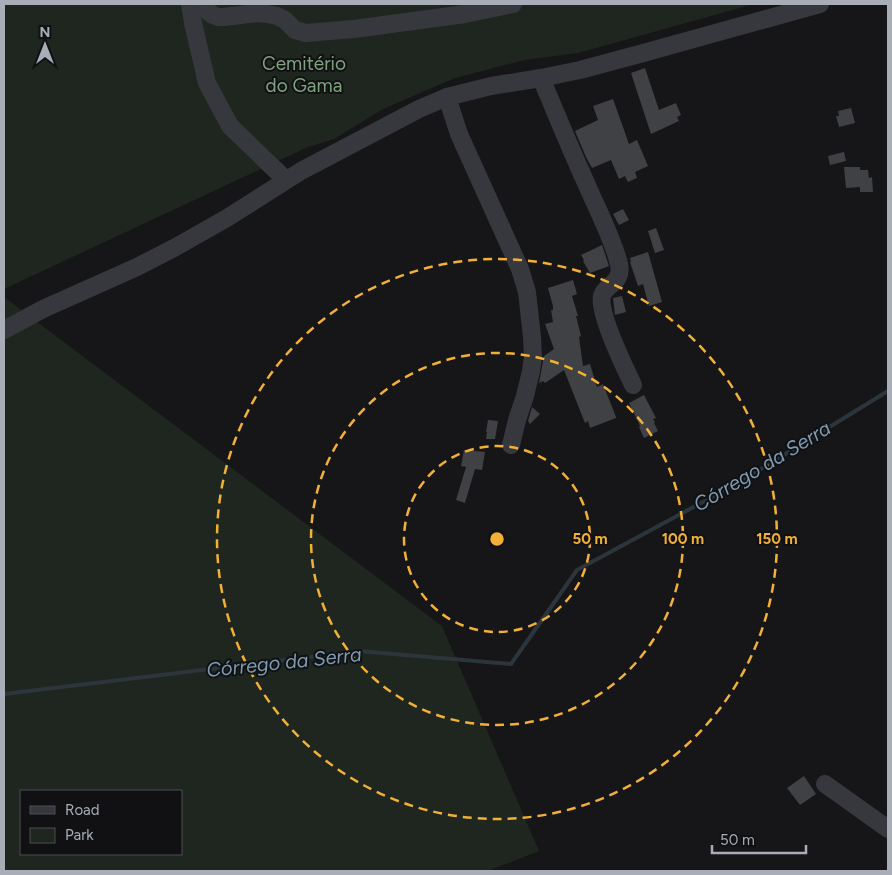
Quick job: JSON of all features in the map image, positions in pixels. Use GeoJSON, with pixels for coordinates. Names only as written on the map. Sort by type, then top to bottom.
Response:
{"type":"FeatureCollection","features":[{"type":"Feature","properties":{"kind":"street"},"geometry":{"type":"LineString","coordinates":[[190,4],[207,83],[230,126],[286,180]]}},
{"type":"Feature","properties":{"kind":"street"},"geometry":{"type":"LineString","coordinates":[[203,4],[213,15],[224,17],[257,13],[277,16],[285,20],[295,30],[306,33],[354,29],[514,4]]}},
{"type":"Feature","properties":{"kind":"street"},"geometry":{"type":"LineString","coordinates":[[231,16],[244,4]]}},
{"type":"Feature","properties":{"kind":"street"},"geometry":{"type":"LineString","coordinates":[[4,330],[43,309],[174,248],[227,218],[301,171],[419,109],[447,97],[491,86],[580,70],[820,4]]}},
{"type":"Feature","properties":{"kind":"street"},"geometry":{"type":"LineString","coordinates":[[541,78],[607,233],[619,266],[617,278],[603,293],[602,306],[611,334],[633,385]]}},
{"type":"Feature","properties":{"kind":"street"},"geometry":{"type":"LineString","coordinates":[[447,97],[459,134],[520,269],[527,292],[533,357],[525,396],[511,445]]}},
{"type":"Feature","properties":{"kind":"street"},"geometry":{"type":"LineString","coordinates":[[826,784],[888,829]]}},
{"type":"Feature","properties":{"kind":"green space","name":"Cemitério do Gama"},"geometry":{"type":"Polygon","coordinates":[[[4,4],[754,4],[578,53],[525,60],[455,78],[383,109],[334,139],[308,147],[4,289],[4,4]]]}},
{"type":"Feature","properties":{"kind":"green space"},"geometry":{"type":"Polygon","coordinates":[[[4,297],[442,626],[539,851],[488,871],[4,871],[4,297]]]}},
{"type":"Feature","properties":{"kind":"building"},"geometry":{"type":"Polygon","coordinates":[[[645,68],[659,110],[676,103],[681,115],[677,117],[679,121],[651,134],[631,73],[645,68]]]}},
{"type":"Feature","properties":{"kind":"building"},"geometry":{"type":"Polygon","coordinates":[[[613,99],[629,144],[637,140],[648,166],[635,172],[637,178],[628,182],[625,176],[619,179],[611,160],[592,168],[575,131],[598,120],[593,106],[613,99]]]}},
{"type":"Feature","properties":{"kind":"building"},"geometry":{"type":"Polygon","coordinates":[[[851,108],[855,123],[839,127],[836,116],[839,116],[838,111],[851,108]]]}},
{"type":"Feature","properties":{"kind":"building"},"geometry":{"type":"Polygon","coordinates":[[[844,152],[846,161],[830,165],[828,156],[844,152]]]}},
{"type":"Feature","properties":{"kind":"building"},"geometry":{"type":"Polygon","coordinates":[[[844,167],[860,167],[860,170],[868,170],[869,178],[872,177],[873,192],[860,192],[860,187],[846,188],[844,167]]]}},
{"type":"Feature","properties":{"kind":"building"},"geometry":{"type":"Polygon","coordinates":[[[623,209],[629,220],[619,225],[613,214],[623,209]]]}},
{"type":"Feature","properties":{"kind":"building"},"geometry":{"type":"Polygon","coordinates":[[[656,228],[664,250],[655,253],[648,231],[656,228]]]}},
{"type":"Feature","properties":{"kind":"building"},"geometry":{"type":"Polygon","coordinates":[[[602,245],[609,266],[590,273],[581,255],[602,245]]]}},
{"type":"Feature","properties":{"kind":"building"},"geometry":{"type":"Polygon","coordinates":[[[648,252],[662,302],[649,306],[643,284],[638,286],[630,262],[630,258],[648,252]]]}},
{"type":"Feature","properties":{"kind":"building"},"geometry":{"type":"Polygon","coordinates":[[[573,280],[577,294],[572,296],[578,316],[576,316],[581,336],[579,337],[583,366],[590,364],[597,387],[603,384],[616,417],[590,428],[588,421],[585,423],[564,370],[545,383],[543,381],[539,383],[544,356],[554,349],[545,324],[553,322],[551,310],[553,310],[553,306],[548,288],[573,280]]]}},
{"type":"Feature","properties":{"kind":"building"},"geometry":{"type":"Polygon","coordinates":[[[622,296],[626,312],[615,315],[613,298],[622,296]]]}},
{"type":"Feature","properties":{"kind":"building"},"geometry":{"type":"Polygon","coordinates":[[[644,395],[656,418],[653,419],[658,431],[644,438],[629,403],[644,395]]]}},
{"type":"Feature","properties":{"kind":"building"},"geometry":{"type":"Polygon","coordinates":[[[532,407],[540,414],[530,424],[528,421],[532,407]]]}},
{"type":"Feature","properties":{"kind":"building"},"geometry":{"type":"Polygon","coordinates":[[[488,420],[498,421],[495,439],[486,439],[488,420]]]}},
{"type":"Feature","properties":{"kind":"building"},"geometry":{"type":"Polygon","coordinates":[[[464,450],[485,452],[482,470],[475,469],[465,503],[456,500],[466,467],[461,466],[464,450]]]}},
{"type":"Feature","properties":{"kind":"building"},"geometry":{"type":"Polygon","coordinates":[[[804,776],[816,794],[800,805],[787,788],[804,776]]]}},
{"type":"Feature","properties":{"kind":"waterway","name":"Córrego da Serra"},"geometry":{"type":"LineString","coordinates":[[4,694],[359,651],[511,664],[577,570],[738,483],[888,391]]}}]}
